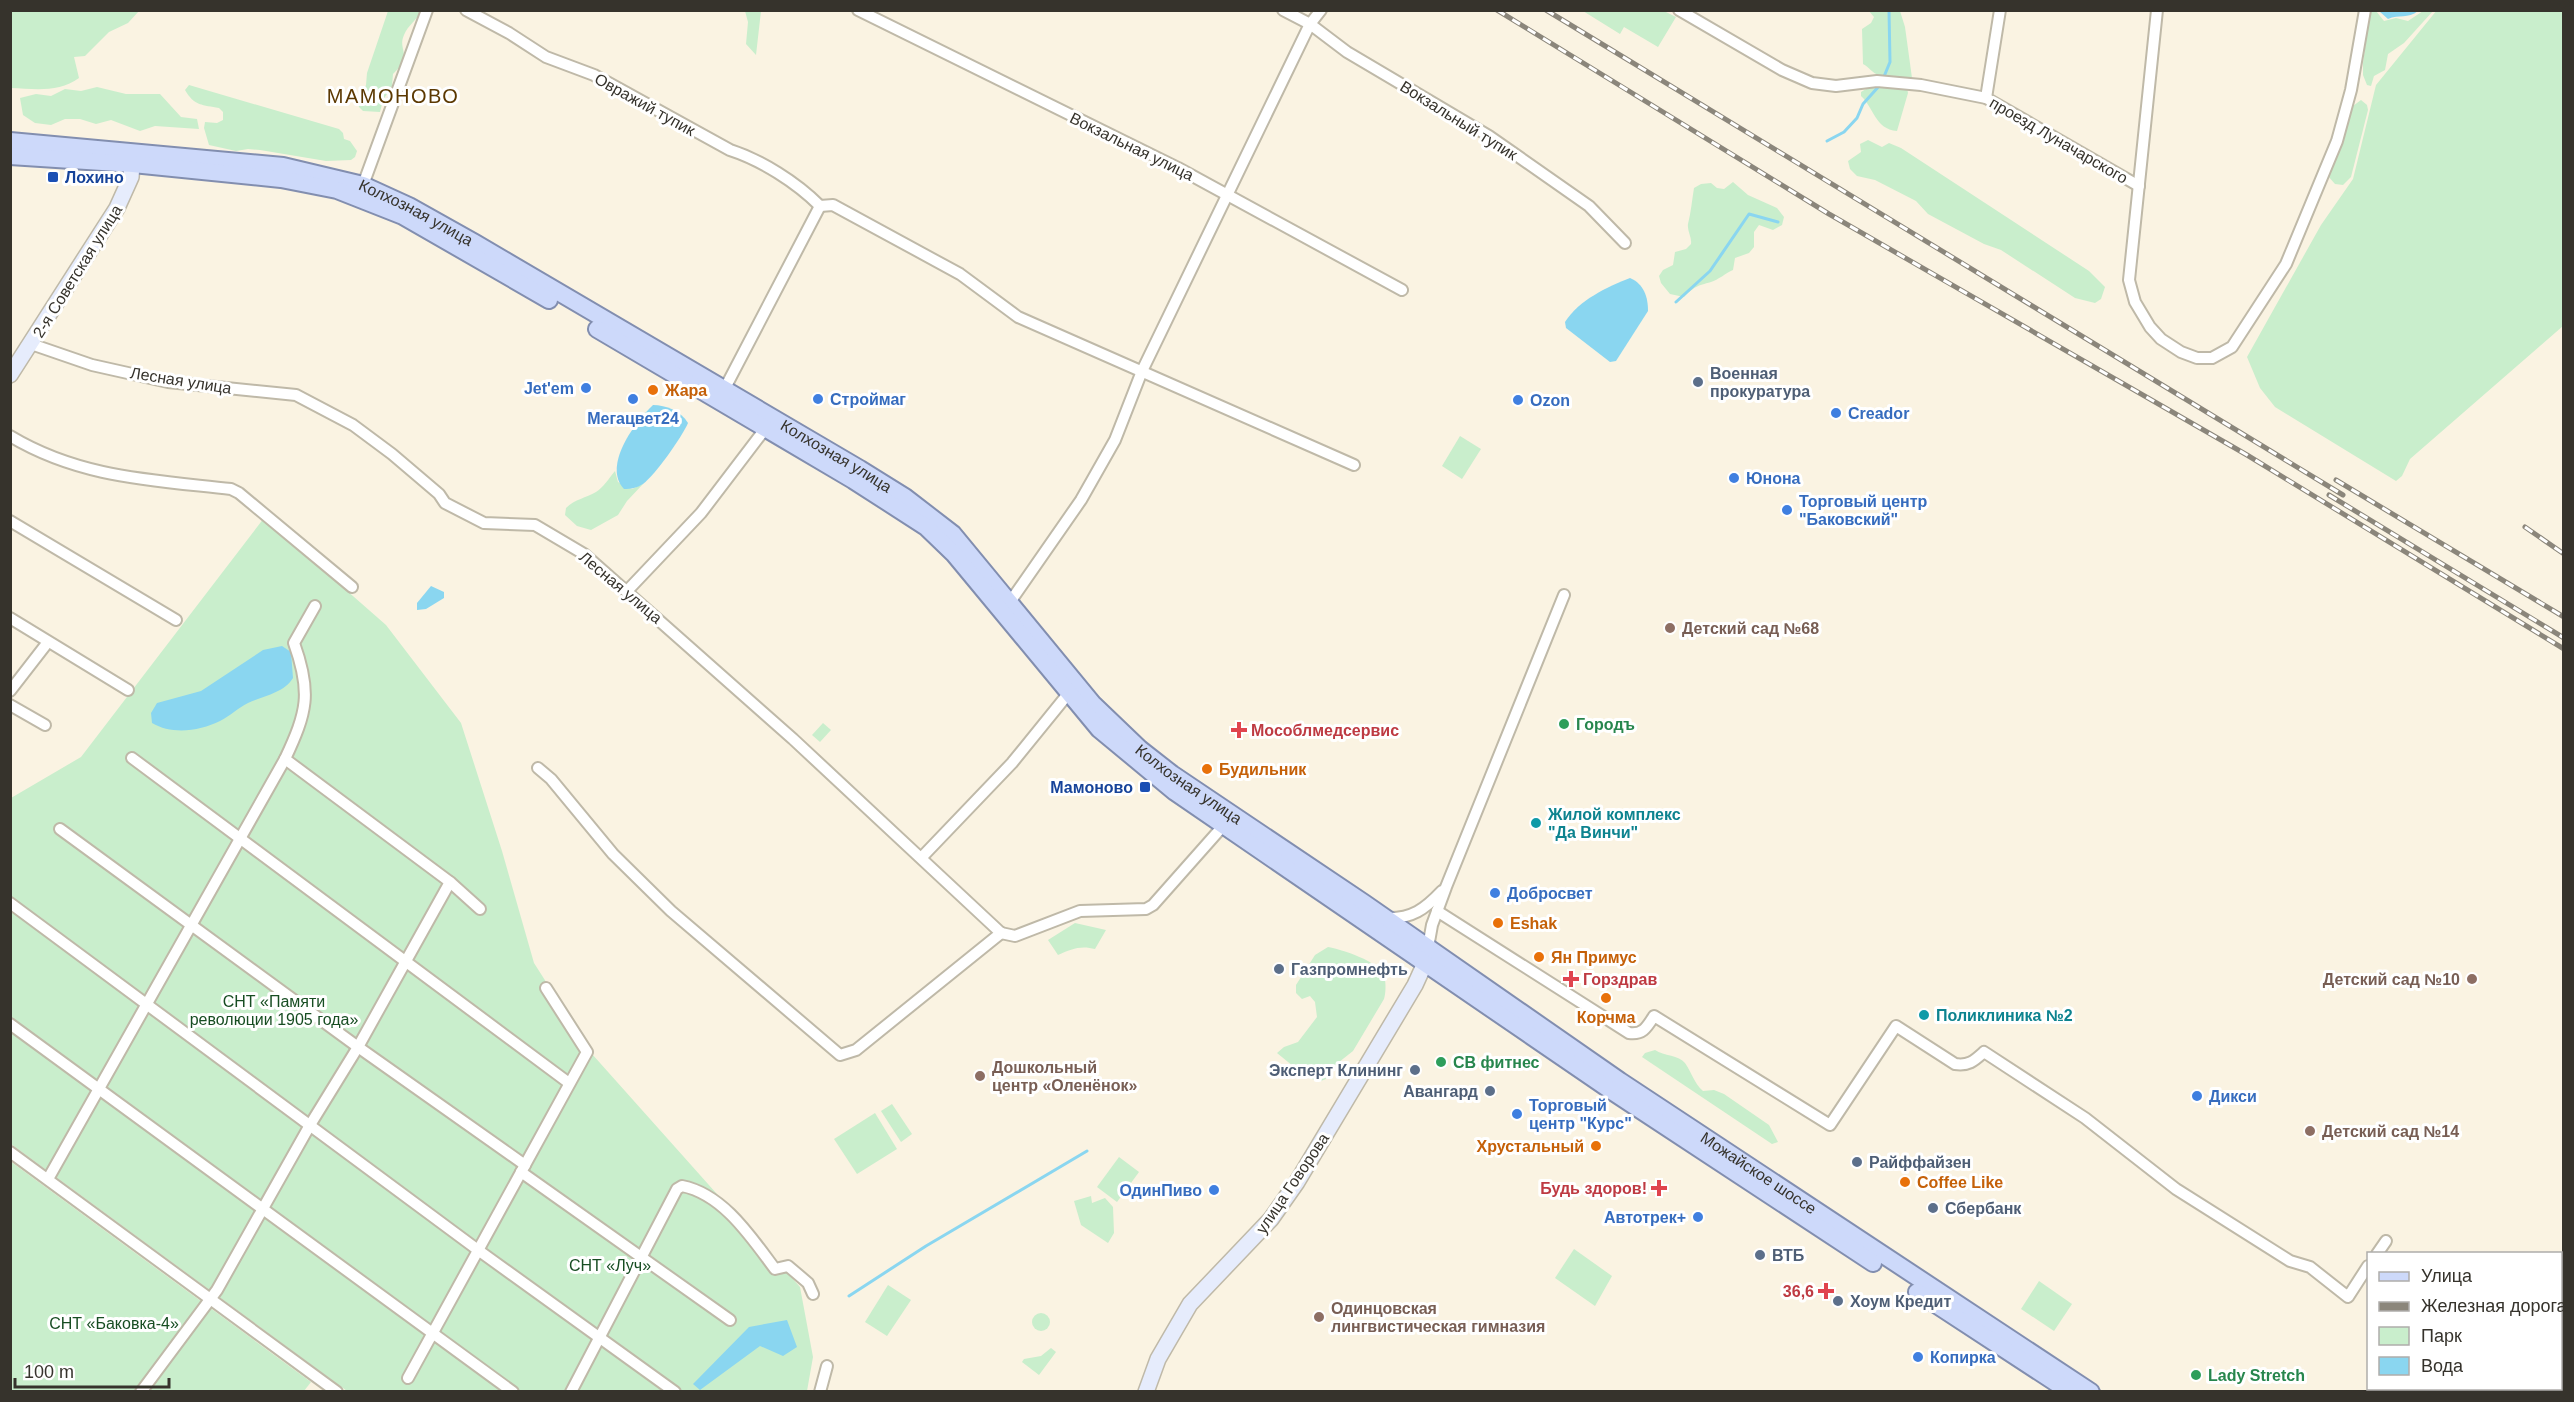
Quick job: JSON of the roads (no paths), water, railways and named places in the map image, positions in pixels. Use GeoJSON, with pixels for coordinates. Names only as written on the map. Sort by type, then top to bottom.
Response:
{"type":"FeatureCollection","features":[{"type":"Feature","properties":{"kind":"main road"},"geometry":{"type":"LineString","coordinates":[[10,141],[133,157]]}},
{"type":"Feature","properties":{"kind":"main road"},"geometry":{"type":"LineString","coordinates":[[10,156],[133,157]]}},
{"type":"Feature","properties":{"kind":"main road","name":"Колхозная улица"},"geometry":{"type":"LineString","coordinates":[[133,157],[283,166],[363,184],[409,206],[475,243],[868,473],[938,520],[967,549],[1093,704],[1140,749],[1216,805],[1384,918],[1426,955]]}},
{"type":"Feature","properties":{"kind":"main road","name":"Колхозная улица"},"geometry":{"type":"LineString","coordinates":[[133,157],[281,179],[337,190],[382,206],[564,309],[898,508],[934,534],[961,562],[1068,694],[1099,729],[1132,758],[1223,826],[1426,955]]}},
{"type":"Feature","properties":{"kind":"main road","name":"2-я Советская улица"},"geometry":{"type":"LineString","coordinates":[[10,375],[32,344],[128,188],[133,157]]}},
{"type":"Feature","properties":{"kind":"main road","name":"улица Говорова"},"geometry":{"type":"LineString","coordinates":[[1146,1392],[1158,1359],[1190,1304],[1261,1231],[1297,1182],[1415,985],[1426,955]]}},
{"type":"Feature","properties":{"kind":"main road","name":"Можайское шоссе"},"geometry":{"type":"LineString","coordinates":[[1426,955],[1623,1098],[2070,1392]]}},
{"type":"Feature","properties":{"kind":"main road","name":"Можайское шоссе"},"geometry":{"type":"LineString","coordinates":[[1426,955],[2091,1392]]}},
{"type":"Feature","properties":{"kind":"street"},"geometry":{"type":"LineString","coordinates":[[363,184],[427,10]]}},
{"type":"Feature","properties":{"kind":"street","name":"Овражий тупик"},"geometry":{"type":"LineString","coordinates":[[466,10],[509,33],[546,57],[594,75],[730,150],[742,154],[804,190],[819,206]]}},
{"type":"Feature","properties":{"kind":"street","name":"Вокзальная улица"},"geometry":{"type":"LineString","coordinates":[[858,10],[1227,193],[1402,290]]}},
{"type":"Feature","properties":{"kind":"street","name":"Вокзальный тупик"},"geometry":{"type":"LineString","coordinates":[[1283,10],[1310,24],[1347,52],[1498,142],[1590,206],[1624,243]]}},
{"type":"Feature","properties":{"kind":"street"},"geometry":{"type":"LineString","coordinates":[[1010,602],[1076,509],[1115,440],[1142,371],[1227,193],[1310,24],[1321,10]]}},
{"type":"Feature","properties":{"kind":"street","name":"проезд Луначарского"},"geometry":{"type":"LineString","coordinates":[[1679,10],[1801,79],[1824,86],[1877,81],[1921,85],[1986,98],[2139,186]]}},
{"type":"Feature","properties":{"kind":"street"},"geometry":{"type":"LineString","coordinates":[[1986,98],[2000,10]]}},
{"type":"Feature","properties":{"kind":"street"},"geometry":{"type":"LineString","coordinates":[[2157,10],[2129,280],[2135,302],[2150,327],[2162,339],[2181,352],[2197,358],[2212,358],[2232,347],[2286,264],[2337,141],[2351,90],[2365,10]]}},
{"type":"Feature","properties":{"kind":"street"},"geometry":{"type":"LineString","coordinates":[[724,390],[819,206],[833,205],[960,274],[1018,317],[1354,465]]}},
{"type":"Feature","properties":{"kind":"street","name":"Лесная улица"},"geometry":{"type":"LineString","coordinates":[[32,344],[92,364],[168,382],[296,395],[353,425],[439,494],[445,504],[484,523],[535,525],[584,554],[922,857],[1001,933]]}},
{"type":"Feature","properties":{"kind":"street"},"geometry":{"type":"LineString","coordinates":[[627,591],[701,513],[765,429]]}},
{"type":"Feature","properties":{"kind":"street"},"geometry":{"type":"LineString","coordinates":[[10,436],[34,450],[92,471],[231,489],[239,493],[352,587]]}},
{"type":"Feature","properties":{"kind":"street"},"geometry":{"type":"LineString","coordinates":[[10,521],[176,620]]}},
{"type":"Feature","properties":{"kind":"street"},"geometry":{"type":"LineString","coordinates":[[1426,955],[1432,925],[1446,886],[1564,595]]}},
{"type":"Feature","properties":{"kind":"street"},"geometry":{"type":"LineString","coordinates":[[48,1179],[285,759],[298,731],[306,698],[303,666],[294,643],[315,606]]}},
{"type":"Feature","properties":{"kind":"street"},"geometry":{"type":"LineString","coordinates":[[10,618],[128,690]]}},
{"type":"Feature","properties":{"kind":"street"},"geometry":{"type":"LineString","coordinates":[[10,691],[48,642]]}},
{"type":"Feature","properties":{"kind":"street"},"geometry":{"type":"LineString","coordinates":[[922,857],[1011,763],[1068,694]]}},
{"type":"Feature","properties":{"kind":"street"},"geometry":{"type":"LineString","coordinates":[[10,705],[45,725]]}},
{"type":"Feature","properties":{"kind":"street"},"geometry":{"type":"LineString","coordinates":[[132,758],[569,1083]]}},
{"type":"Feature","properties":{"kind":"street"},"geometry":{"type":"LineString","coordinates":[[285,759],[450,882],[480,909]]}},
{"type":"Feature","properties":{"kind":"street"},"geometry":{"type":"LineString","coordinates":[[538,768],[551,779],[613,854],[671,911],[840,1055],[856,1050],[1001,933],[1015,936],[1080,911],[1146,909],[1153,905],[1223,826]]}},
{"type":"Feature","properties":{"kind":"street"},"geometry":{"type":"LineString","coordinates":[[60,829],[192,923],[641,1258],[730,1320]]}},
{"type":"Feature","properties":{"kind":"street"},"geometry":{"type":"LineString","coordinates":[[141,1392],[211,1299],[310,1125],[358,1047],[450,882]]}},
{"type":"Feature","properties":{"kind":"street"},"geometry":{"type":"LineString","coordinates":[[1384,918],[1400,918],[1416,914],[1446,886]]}},
{"type":"Feature","properties":{"kind":"street"},"geometry":{"type":"LineString","coordinates":[[10,903],[600,1340],[675,1392]]}},
{"type":"Feature","properties":{"kind":"street"},"geometry":{"type":"LineString","coordinates":[[1437,911],[1629,1033],[1638,1034],[1644,1030],[1654,1016],[1830,1125],[1896,1026],[1955,1064],[1965,1066],[1983,1052],[2085,1118],[2176,1189],[2290,1261],[2310,1268],[2348,1297],[2367,1268]]}},
{"type":"Feature","properties":{"kind":"street"},"geometry":{"type":"LineString","coordinates":[[408,1378],[586,1052],[546,988]]}},
{"type":"Feature","properties":{"kind":"street"},"geometry":{"type":"LineString","coordinates":[[10,1024],[513,1392]]}},
{"type":"Feature","properties":{"kind":"street"},"geometry":{"type":"LineString","coordinates":[[10,1152],[337,1392]]}},
{"type":"Feature","properties":{"kind":"street"},"geometry":{"type":"LineString","coordinates":[[571,1392],[677,1189],[682,1186],[693,1188],[717,1201],[776,1269],[788,1266],[808,1283],[813,1294]]}},
{"type":"Feature","properties":{"kind":"street"},"geometry":{"type":"LineString","coordinates":[[2378,1252],[2386,1241]]}},
{"type":"Feature","properties":{"kind":"street"},"geometry":{"type":"LineString","coordinates":[[820,1392],[827,1366]]}},
{"type":"Feature","properties":{"kind":"water"},"geometry":{"type":"Polygon","coordinates":[[[2379,11],[2418,11],[2411,15],[2388,19],[2379,11]]]}},
{"type":"Feature","properties":{"kind":"water"},"geometry":{"type":"Polygon","coordinates":[[[1630,278],[1639,284],[1644,292],[1648,311],[1616,361],[1610,362],[1566,328],[1565,322],[1586,301],[1603,290],[1630,278]]]}},
{"type":"Feature","properties":{"kind":"water"},"geometry":{"type":"Polygon","coordinates":[[[653,405],[673,410],[688,423],[654,473],[643,484],[624,489],[618,479],[619,457],[630,433],[653,405]]]}},
{"type":"Feature","properties":{"kind":"water"},"geometry":{"type":"Polygon","coordinates":[[[431,586],[444,592],[444,598],[426,609],[417,610],[417,603],[431,586]]]}},
{"type":"Feature","properties":{"kind":"water"},"geometry":{"type":"Polygon","coordinates":[[[282,646],[291,652],[293,678],[279,691],[248,703],[224,719],[204,727],[177,730],[152,723],[151,713],[157,703],[201,691],[263,650],[282,646]]]}},
{"type":"Feature","properties":{"kind":"water"},"geometry":{"type":"Polygon","coordinates":[[[787,1320],[797,1347],[783,1356],[760,1346],[700,1390],[693,1384],[749,1327],[787,1320]]]}},
{"type":"Feature","properties":{"kind":"waterway"},"geometry":{"type":"LineString","coordinates":[[1883,79],[1890,62],[1889,10]]}},
{"type":"Feature","properties":{"kind":"waterway"},"geometry":{"type":"LineString","coordinates":[[1827,141],[1844,132],[1857,118],[1863,104],[1880,85]]}},
{"type":"Feature","properties":{"kind":"waterway"},"geometry":{"type":"LineString","coordinates":[[1676,302],[1710,271],[1749,214],[1778,222]]}},
{"type":"Feature","properties":{"kind":"waterway"},"geometry":{"type":"LineString","coordinates":[[849,1296],[926,1246],[1087,1151]]}},
{"type":"Feature","properties":{"kind":"railway"},"geometry":{"type":"LineString","coordinates":[[1497,10],[1829,214],[2247,455],[2564,649]]}},
{"type":"Feature","properties":{"kind":"railway"},"geometry":{"type":"LineString","coordinates":[[1546,10],[2343,495]]}},
{"type":"Feature","properties":{"kind":"railway"},"geometry":{"type":"LineString","coordinates":[[2336,480],[2564,617]]}},
{"type":"Feature","properties":{"kind":"railway"},"geometry":{"type":"LineString","coordinates":[[2329,495],[2564,638]]}},
{"type":"Feature","properties":{"kind":"railway"},"geometry":{"type":"LineString","coordinates":[[2525,527],[2564,554]]}},
{"type":"Feature","properties":{"kind":"place","name":"Лохино"},"geometry":{"type":"Point","coordinates":[53,177]}},
{"type":"Feature","properties":{"kind":"place","name":"Военная прокуратура"},"geometry":{"type":"Point","coordinates":[1698,382]}},
{"type":"Feature","properties":{"kind":"place","name":"Jet'em"},"geometry":{"type":"Point","coordinates":[586,388]}},
{"type":"Feature","properties":{"kind":"place","name":"Жара"},"geometry":{"type":"Point","coordinates":[653,390]}},
{"type":"Feature","properties":{"kind":"place","name":"Мегацвет24"},"geometry":{"type":"Point","coordinates":[633,399]}},
{"type":"Feature","properties":{"kind":"place","name":"Строймаг"},"geometry":{"type":"Point","coordinates":[818,399]}},
{"type":"Feature","properties":{"kind":"place","name":"Ozon"},"geometry":{"type":"Point","coordinates":[1518,400]}},
{"type":"Feature","properties":{"kind":"place","name":"Creador"},"geometry":{"type":"Point","coordinates":[1836,413]}},
{"type":"Feature","properties":{"kind":"place","name":"Юнона"},"geometry":{"type":"Point","coordinates":[1734,478]}},
{"type":"Feature","properties":{"kind":"place","name":"Торговый центр \"Баковский\""},"geometry":{"type":"Point","coordinates":[1787,510]}},
{"type":"Feature","properties":{"kind":"place","name":"Детский сад №68"},"geometry":{"type":"Point","coordinates":[1670,628]}},
{"type":"Feature","properties":{"kind":"place","name":"Городъ"},"geometry":{"type":"Point","coordinates":[1564,724]}},
{"type":"Feature","properties":{"kind":"place","name":"Мособлмедсервис"},"geometry":{"type":"Point","coordinates":[1239,730]}},
{"type":"Feature","properties":{"kind":"place","name":"Будильник"},"geometry":{"type":"Point","coordinates":[1207,769]}},
{"type":"Feature","properties":{"kind":"place","name":"Мамоново"},"geometry":{"type":"Point","coordinates":[1145,787]}},
{"type":"Feature","properties":{"kind":"place","name":"Жилой комплекс \"Да Винчи\""},"geometry":{"type":"Point","coordinates":[1536,823]}},
{"type":"Feature","properties":{"kind":"place","name":"Добросвет"},"geometry":{"type":"Point","coordinates":[1495,893]}},
{"type":"Feature","properties":{"kind":"place","name":"Eshak"},"geometry":{"type":"Point","coordinates":[1498,923]}},
{"type":"Feature","properties":{"kind":"place","name":"Ян Примус"},"geometry":{"type":"Point","coordinates":[1539,957]}},
{"type":"Feature","properties":{"kind":"place","name":"Газпромнефть"},"geometry":{"type":"Point","coordinates":[1279,969]}},
{"type":"Feature","properties":{"kind":"place","name":"Горздрав"},"geometry":{"type":"Point","coordinates":[1571,979]}},
{"type":"Feature","properties":{"kind":"place","name":"Детский сад №10"},"geometry":{"type":"Point","coordinates":[2472,979]}},
{"type":"Feature","properties":{"kind":"place","name":"Корчма"},"geometry":{"type":"Point","coordinates":[1606,998]}},
{"type":"Feature","properties":{"kind":"place","name":"Поликлиника №2"},"geometry":{"type":"Point","coordinates":[1924,1015]}},
{"type":"Feature","properties":{"kind":"place","name":"СВ фитнес"},"geometry":{"type":"Point","coordinates":[1441,1062]}},
{"type":"Feature","properties":{"kind":"place","name":"Эксперт Клининг"},"geometry":{"type":"Point","coordinates":[1415,1070]}},
{"type":"Feature","properties":{"kind":"place","name":"Дошкольный центр «Оленёнок»"},"geometry":{"type":"Point","coordinates":[980,1076]}},
{"type":"Feature","properties":{"kind":"place","name":"Авангард"},"geometry":{"type":"Point","coordinates":[1490,1091]}},
{"type":"Feature","properties":{"kind":"place","name":"Дикси"},"geometry":{"type":"Point","coordinates":[2197,1096]}},
{"type":"Feature","properties":{"kind":"place","name":"Торговый центр \"Курс\""},"geometry":{"type":"Point","coordinates":[1517,1114]}},
{"type":"Feature","properties":{"kind":"place","name":"Детский сад №14"},"geometry":{"type":"Point","coordinates":[2310,1131]}},
{"type":"Feature","properties":{"kind":"place","name":"Хрустальный"},"geometry":{"type":"Point","coordinates":[1596,1146]}},
{"type":"Feature","properties":{"kind":"place","name":"Райффайзен"},"geometry":{"type":"Point","coordinates":[1857,1162]}},
{"type":"Feature","properties":{"kind":"place","name":"Coffee Like"},"geometry":{"type":"Point","coordinates":[1905,1182]}},
{"type":"Feature","properties":{"kind":"place","name":"Будь здоров!"},"geometry":{"type":"Point","coordinates":[1659,1188]}},
{"type":"Feature","properties":{"kind":"place","name":"ОдинПиво"},"geometry":{"type":"Point","coordinates":[1214,1190]}},
{"type":"Feature","properties":{"kind":"place","name":"Сбербанк"},"geometry":{"type":"Point","coordinates":[1933,1208]}},
{"type":"Feature","properties":{"kind":"place","name":"Автотрек+"},"geometry":{"type":"Point","coordinates":[1698,1217]}},
{"type":"Feature","properties":{"kind":"place","name":"ВТБ"},"geometry":{"type":"Point","coordinates":[1760,1255]}},
{"type":"Feature","properties":{"kind":"place","name":"36,6"},"geometry":{"type":"Point","coordinates":[1826,1291]}},
{"type":"Feature","properties":{"kind":"place","name":"Хоум Кредит"},"geometry":{"type":"Point","coordinates":[1838,1301]}},
{"type":"Feature","properties":{"kind":"place","name":"Одинцовская лингвистическая гимназия"},"geometry":{"type":"Point","coordinates":[1319,1317]}},
{"type":"Feature","properties":{"kind":"place","name":"Копирка"},"geometry":{"type":"Point","coordinates":[1918,1357]}},
{"type":"Feature","properties":{"kind":"place","name":"Lady Stretch"},"geometry":{"type":"Point","coordinates":[2196,1375]}},
{"type":"Feature","properties":{"kind":"district","name":"МАМОНОВО"},"geometry":{"type":"Point","coordinates":[393,96]}},
{"type":"Feature","properties":{"kind":"park label","name":"СНТ «Памяти революции 1905 года»"},"geometry":{"type":"Point","coordinates":[274,1010]}},
{"type":"Feature","properties":{"kind":"park label","name":"СНТ «Луч»"},"geometry":{"type":"Point","coordinates":[610,1265]}},
{"type":"Feature","properties":{"kind":"park label","name":"СНТ «Баковка-4»"},"geometry":{"type":"Point","coordinates":[114,1323]}}]}
